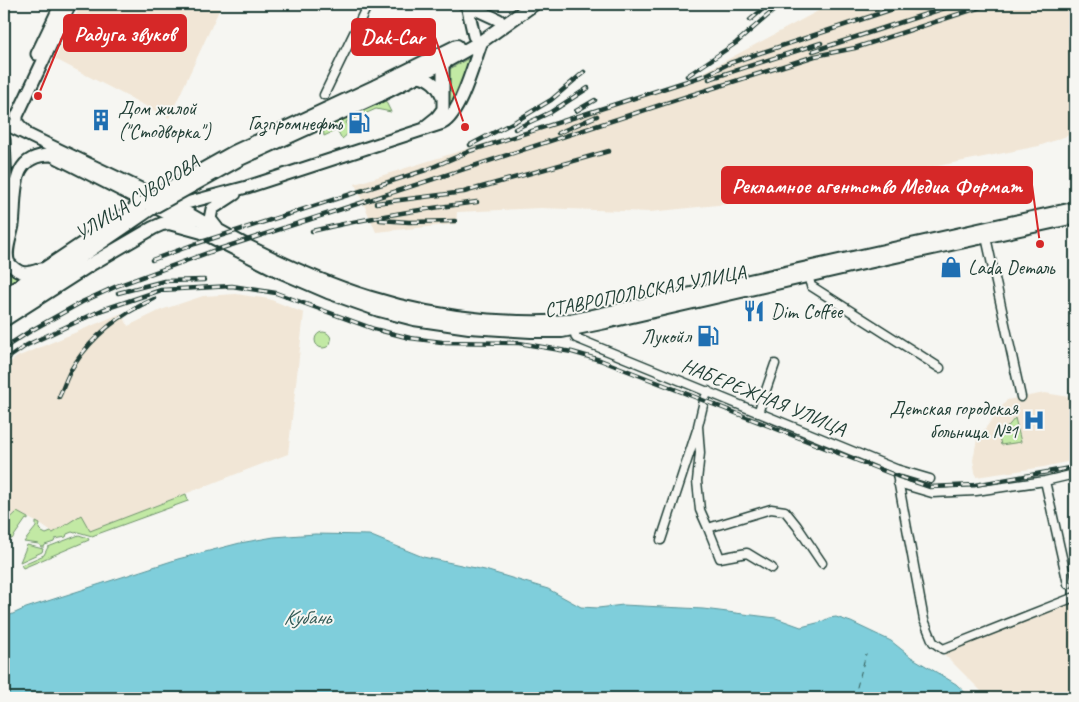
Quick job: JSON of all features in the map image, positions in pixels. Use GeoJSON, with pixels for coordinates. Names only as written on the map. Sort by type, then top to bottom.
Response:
{"type":"FeatureCollection","features":[{"type":"Feature","properties":{"kind":"main road"},"geometry":{"type":"LineString","coordinates":[[4,127],[61,4]]}},
{"type":"Feature","properties":{"kind":"main road"},"geometry":{"type":"LineString","coordinates":[[34,138],[19,125],[17,116],[70,4]]}},
{"type":"Feature","properties":{"kind":"main road"},"geometry":{"type":"LineString","coordinates":[[466,4],[502,23]]}},
{"type":"Feature","properties":{"kind":"main road"},"geometry":{"type":"LineString","coordinates":[[170,204],[190,202],[247,187],[410,134],[448,113],[461,98],[478,39],[466,4]]}},
{"type":"Feature","properties":{"kind":"main road","name":"УЛИЦА СУВОРОВА"},"geometry":{"type":"LineString","coordinates":[[502,23],[520,4]]}},
{"type":"Feature","properties":{"kind":"main road","name":"УЛИЦА СУВОРОВА"},"geometry":{"type":"LineString","coordinates":[[4,296],[56,265],[143,203],[214,162],[378,90],[443,58],[478,39],[534,4]]}},
{"type":"Feature","properties":{"kind":"main road"},"geometry":{"type":"LineString","coordinates":[[443,58],[443,97]]}},
{"type":"Feature","properties":{"kind":"main road","name":"УЛИЦА СУВОРОВА"},"geometry":{"type":"LineString","coordinates":[[378,90],[419,76],[443,58]]}},
{"type":"Feature","properties":{"kind":"main road"},"geometry":{"type":"LineString","coordinates":[[419,76],[433,82],[438,88],[448,113]]}},
{"type":"Feature","properties":{"kind":"main road","name":"СТАВРОПОЛЬСКАЯ УЛИЦА"},"geometry":{"type":"LineString","coordinates":[[4,127],[34,138],[134,186],[259,252],[331,284],[417,311],[458,318],[572,324]]}},
{"type":"Feature","properties":{"kind":"main road","name":"СТАВРОПОЛЬСКАЯ УЛИЦА"},"geometry":{"type":"LineString","coordinates":[[4,127],[52,155],[202,232],[307,283],[347,299],[396,315],[429,322],[477,328],[540,331],[807,272],[1075,208]]}},
{"type":"Feature","properties":{"kind":"main road"},"geometry":{"type":"LineString","coordinates":[[4,140],[8,216],[4,245]]}},
{"type":"Feature","properties":{"kind":"main road"},"geometry":{"type":"LineString","coordinates":[[52,155],[35,156],[25,164],[18,174],[14,220],[7,254],[9,263],[23,274],[56,265]]}},
{"type":"Feature","properties":{"kind":"main road","name":"СТАВРОПОЛЬСКАЯ УЛИЦА"},"geometry":{"type":"LineString","coordinates":[[224,233],[211,221],[212,209],[247,187]]}},
{"type":"Feature","properties":{"kind":"main road","name":"СТАВРОПОЛЬСКАЯ УЛИЦА"},"geometry":{"type":"LineString","coordinates":[[807,272],[986,237],[1075,217]]}},
{"type":"Feature","properties":{"kind":"main road","name":"УЛИЦА СУВОРОВА"},"geometry":{"type":"LineString","coordinates":[[4,320],[93,263],[153,228],[169,223],[202,232]]}},
{"type":"Feature","properties":{"kind":"main road","name":"УЛИЦА СУВОРОВА"},"geometry":{"type":"LineString","coordinates":[[4,309],[56,265]]}},
{"type":"Feature","properties":{"kind":"street"},"geometry":{"type":"LineString","coordinates":[[324,95],[368,4]]}},
{"type":"Feature","properties":{"kind":"street"},"geometry":{"type":"LineString","coordinates":[[986,237],[1021,397]]}},
{"type":"Feature","properties":{"kind":"street"},"geometry":{"type":"LineString","coordinates":[[807,272],[811,286],[940,368]]}},
{"type":"Feature","properties":{"kind":"street","name":"НАБЕРЕЖНАЯ УЛИЦА"},"geometry":{"type":"LineString","coordinates":[[572,324],[576,338],[896,469],[930,478]]}},
{"type":"Feature","properties":{"kind":"street"},"geometry":{"type":"LineString","coordinates":[[758,412],[775,364]]}},
{"type":"Feature","properties":{"kind":"street"},"geometry":{"type":"LineString","coordinates":[[660,540],[708,391]]}},
{"type":"Feature","properties":{"kind":"street"},"geometry":{"type":"LineString","coordinates":[[698,426],[700,452],[697,481],[700,510],[720,558],[747,553],[772,568]]}},
{"type":"Feature","properties":{"kind":"street"},"geometry":{"type":"LineString","coordinates":[[896,469],[924,620],[933,642],[943,650],[1072,598]]}},
{"type":"Feature","properties":{"kind":"street"},"geometry":{"type":"LineString","coordinates":[[898,483],[932,493],[976,491],[1045,481],[1075,474]]}},
{"type":"Feature","properties":{"kind":"street"},"geometry":{"type":"LineString","coordinates":[[1045,481],[1068,584]]}},
{"type":"Feature","properties":{"kind":"street"},"geometry":{"type":"LineString","coordinates":[[708,528],[771,509],[785,511],[822,563]]}},
{"type":"Feature","properties":{"kind":"shaded area"},"geometry":{"type":"Polygon","coordinates":[[[81,4],[222,4],[169,118],[55,59],[81,4]]]}},
{"type":"Feature","properties":{"kind":"shaded area"},"geometry":{"type":"Polygon","coordinates":[[[831,4],[1075,4],[1075,133],[1039,146],[766,200],[650,212],[541,208],[457,212],[456,224],[376,232],[355,184],[693,78],[831,4]]]}},
{"type":"Feature","properties":{"kind":"shaded area"},"geometry":{"type":"Polygon","coordinates":[[[236,294],[269,299],[304,313],[288,454],[90,531],[53,533],[17,512],[4,523],[4,366],[17,357],[122,313],[128,326],[161,310],[203,296],[236,294]]]}},
{"type":"Feature","properties":{"kind":"shaded area","name":"Детская городская больница №1"},"geometry":{"type":"Polygon","coordinates":[[[1045,393],[1075,398],[1075,460],[1044,467],[976,477],[973,460],[977,439],[1007,400],[1045,393]]]}},
{"type":"Feature","properties":{"kind":"shaded area"},"geometry":{"type":"Polygon","coordinates":[[[1075,598],[1075,698],[988,698],[942,652],[1075,598]]]}},
{"type":"Feature","properties":{"kind":"green space"},"geometry":{"type":"Polygon","coordinates":[[[471,57],[451,109],[447,95],[448,70],[471,57]]]}},
{"type":"Feature","properties":{"kind":"green space"},"geometry":{"type":"Polygon","coordinates":[[[385,100],[391,112],[376,109],[346,122],[350,132],[342,139],[337,130],[324,136],[323,128],[385,100]]]}},
{"type":"Feature","properties":{"kind":"green space"},"geometry":{"type":"Polygon","coordinates":[[[6,265],[24,277],[4,291],[4,270],[6,265]]]}},
{"type":"Feature","properties":{"kind":"green space"},"geometry":{"type":"Polygon","coordinates":[[[320,332],[326,332],[331,337],[329,346],[320,348],[315,343],[315,337],[320,332]]]}},
{"type":"Feature","properties":{"kind":"green space"},"geometry":{"type":"Polygon","coordinates":[[[1015,418],[1021,442],[1001,445],[999,437],[1015,418]]]}},
{"type":"Feature","properties":{"kind":"green space"},"geometry":{"type":"Polygon","coordinates":[[[186,494],[188,501],[92,536],[72,532],[67,534],[66,537],[55,539],[54,542],[44,547],[41,547],[39,544],[24,542],[36,527],[36,522],[40,524],[39,529],[42,532],[46,534],[53,533],[81,515],[90,531],[186,494]]]}},
{"type":"Feature","properties":{"kind":"green space"},"geometry":{"type":"Polygon","coordinates":[[[17,512],[28,518],[28,520],[26,519],[12,539],[4,537],[4,524],[17,512]]]}},
{"type":"Feature","properties":{"kind":"green space"},"geometry":{"type":"Polygon","coordinates":[[[79,535],[89,540],[23,568],[21,565],[44,555],[48,547],[79,535]]]}},
{"type":"Feature","properties":{"kind":"green space"},"geometry":{"type":"Polygon","coordinates":[[[27,545],[43,549],[42,552],[20,562],[27,545]]]}},
{"type":"Feature","properties":{"kind":"water","name":"Кубань"},"geometry":{"type":"Polygon","coordinates":[[[315,534],[369,535],[423,557],[485,570],[548,589],[581,607],[598,608],[623,605],[703,609],[776,618],[801,627],[836,617],[891,641],[911,657],[956,684],[971,698],[4,698],[4,618],[26,608],[178,559],[240,543],[274,537],[315,534]]]}},
{"type":"Feature","properties":{"kind":"ferry route"},"geometry":{"type":"LineString","coordinates":[[854,698],[866,654]]}},
{"type":"Feature","properties":{"kind":"railway"},"geometry":{"type":"LineString","coordinates":[[750,20],[769,4]]}},
{"type":"Feature","properties":{"kind":"railway"},"geometry":{"type":"LineString","coordinates":[[687,76],[736,43],[781,4]]}},
{"type":"Feature","properties":{"kind":"railway"},"geometry":{"type":"LineString","coordinates":[[152,260],[195,244],[426,170],[470,151],[706,75],[730,63],[908,4]]}},
{"type":"Feature","properties":{"kind":"railway"},"geometry":{"type":"LineString","coordinates":[[813,51],[957,4]]}},
{"type":"Feature","properties":{"kind":"railway"},"geometry":{"type":"LineString","coordinates":[[4,348],[82,302],[117,286],[210,252],[691,95],[815,56],[855,48],[990,4]]}},
{"type":"Feature","properties":{"kind":"railway"},"geometry":{"type":"LineString","coordinates":[[709,79],[821,43]]}},
{"type":"Feature","properties":{"kind":"railway"},"geometry":{"type":"LineString","coordinates":[[470,145],[551,100],[584,72]]}},
{"type":"Feature","properties":{"kind":"railway"},"geometry":{"type":"LineString","coordinates":[[515,129],[551,112],[588,88]]}},
{"type":"Feature","properties":{"kind":"railway"},"geometry":{"type":"LineString","coordinates":[[576,111],[595,100]]}},
{"type":"Feature","properties":{"kind":"railway"},"geometry":{"type":"LineString","coordinates":[[558,133],[597,116]]}},
{"type":"Feature","properties":{"kind":"railway"},"geometry":{"type":"LineString","coordinates":[[376,203],[464,192],[609,151]]}},
{"type":"Feature","properties":{"kind":"railway"},"geometry":{"type":"LineString","coordinates":[[312,231],[394,214],[477,202]]}},
{"type":"Feature","properties":{"kind":"railway"},"geometry":{"type":"LineString","coordinates":[[380,220],[409,222],[455,221]]}},
{"type":"Feature","properties":{"kind":"railway"},"geometry":{"type":"LineString","coordinates":[[118,293],[164,281],[204,280]]}},
{"type":"Feature","properties":{"kind":"railway"},"geometry":{"type":"LineString","coordinates":[[4,361],[27,345],[102,310],[161,290],[232,286],[276,293],[374,329],[410,338],[442,342],[519,343],[572,352],[600,360],[897,476],[930,487],[975,485],[1075,467]]}},
{"type":"Feature","properties":{"kind":"railway"},"geometry":{"type":"LineString","coordinates":[[59,397],[74,365],[99,334],[119,318],[154,299]]}},
{"type":"Feature","properties":{"kind":"place","name":"Радуга звуков"},"geometry":{"type":"Point","coordinates":[38,96]}},
{"type":"Feature","properties":{"kind":"place","name":"Дом жилой (\"Стодворка\")"},"geometry":{"type":"Point","coordinates":[101,120]}},
{"type":"Feature","properties":{"kind":"place","name":"Газпромнефть"},"geometry":{"type":"Point","coordinates":[359,123]}},
{"type":"Feature","properties":{"kind":"place","name":"Dak-Car"},"geometry":{"type":"Point","coordinates":[465,127]}},
{"type":"Feature","properties":{"kind":"place","name":"Рекламное агентство Медиа Формат"},"geometry":{"type":"Point","coordinates":[1040,244]}},
{"type":"Feature","properties":{"kind":"place","name":"Lada Dеталь"},"geometry":{"type":"Point","coordinates":[951,267]}},
{"type":"Feature","properties":{"kind":"place","name":"Dim Coffee"},"geometry":{"type":"Point","coordinates":[754,311]}},
{"type":"Feature","properties":{"kind":"place","name":"Лукойл"},"geometry":{"type":"Point","coordinates":[708,336]}},
{"type":"Feature","properties":{"kind":"place","name":"Детская городская больница №1"},"geometry":{"type":"Point","coordinates":[1034,420]}}]}
